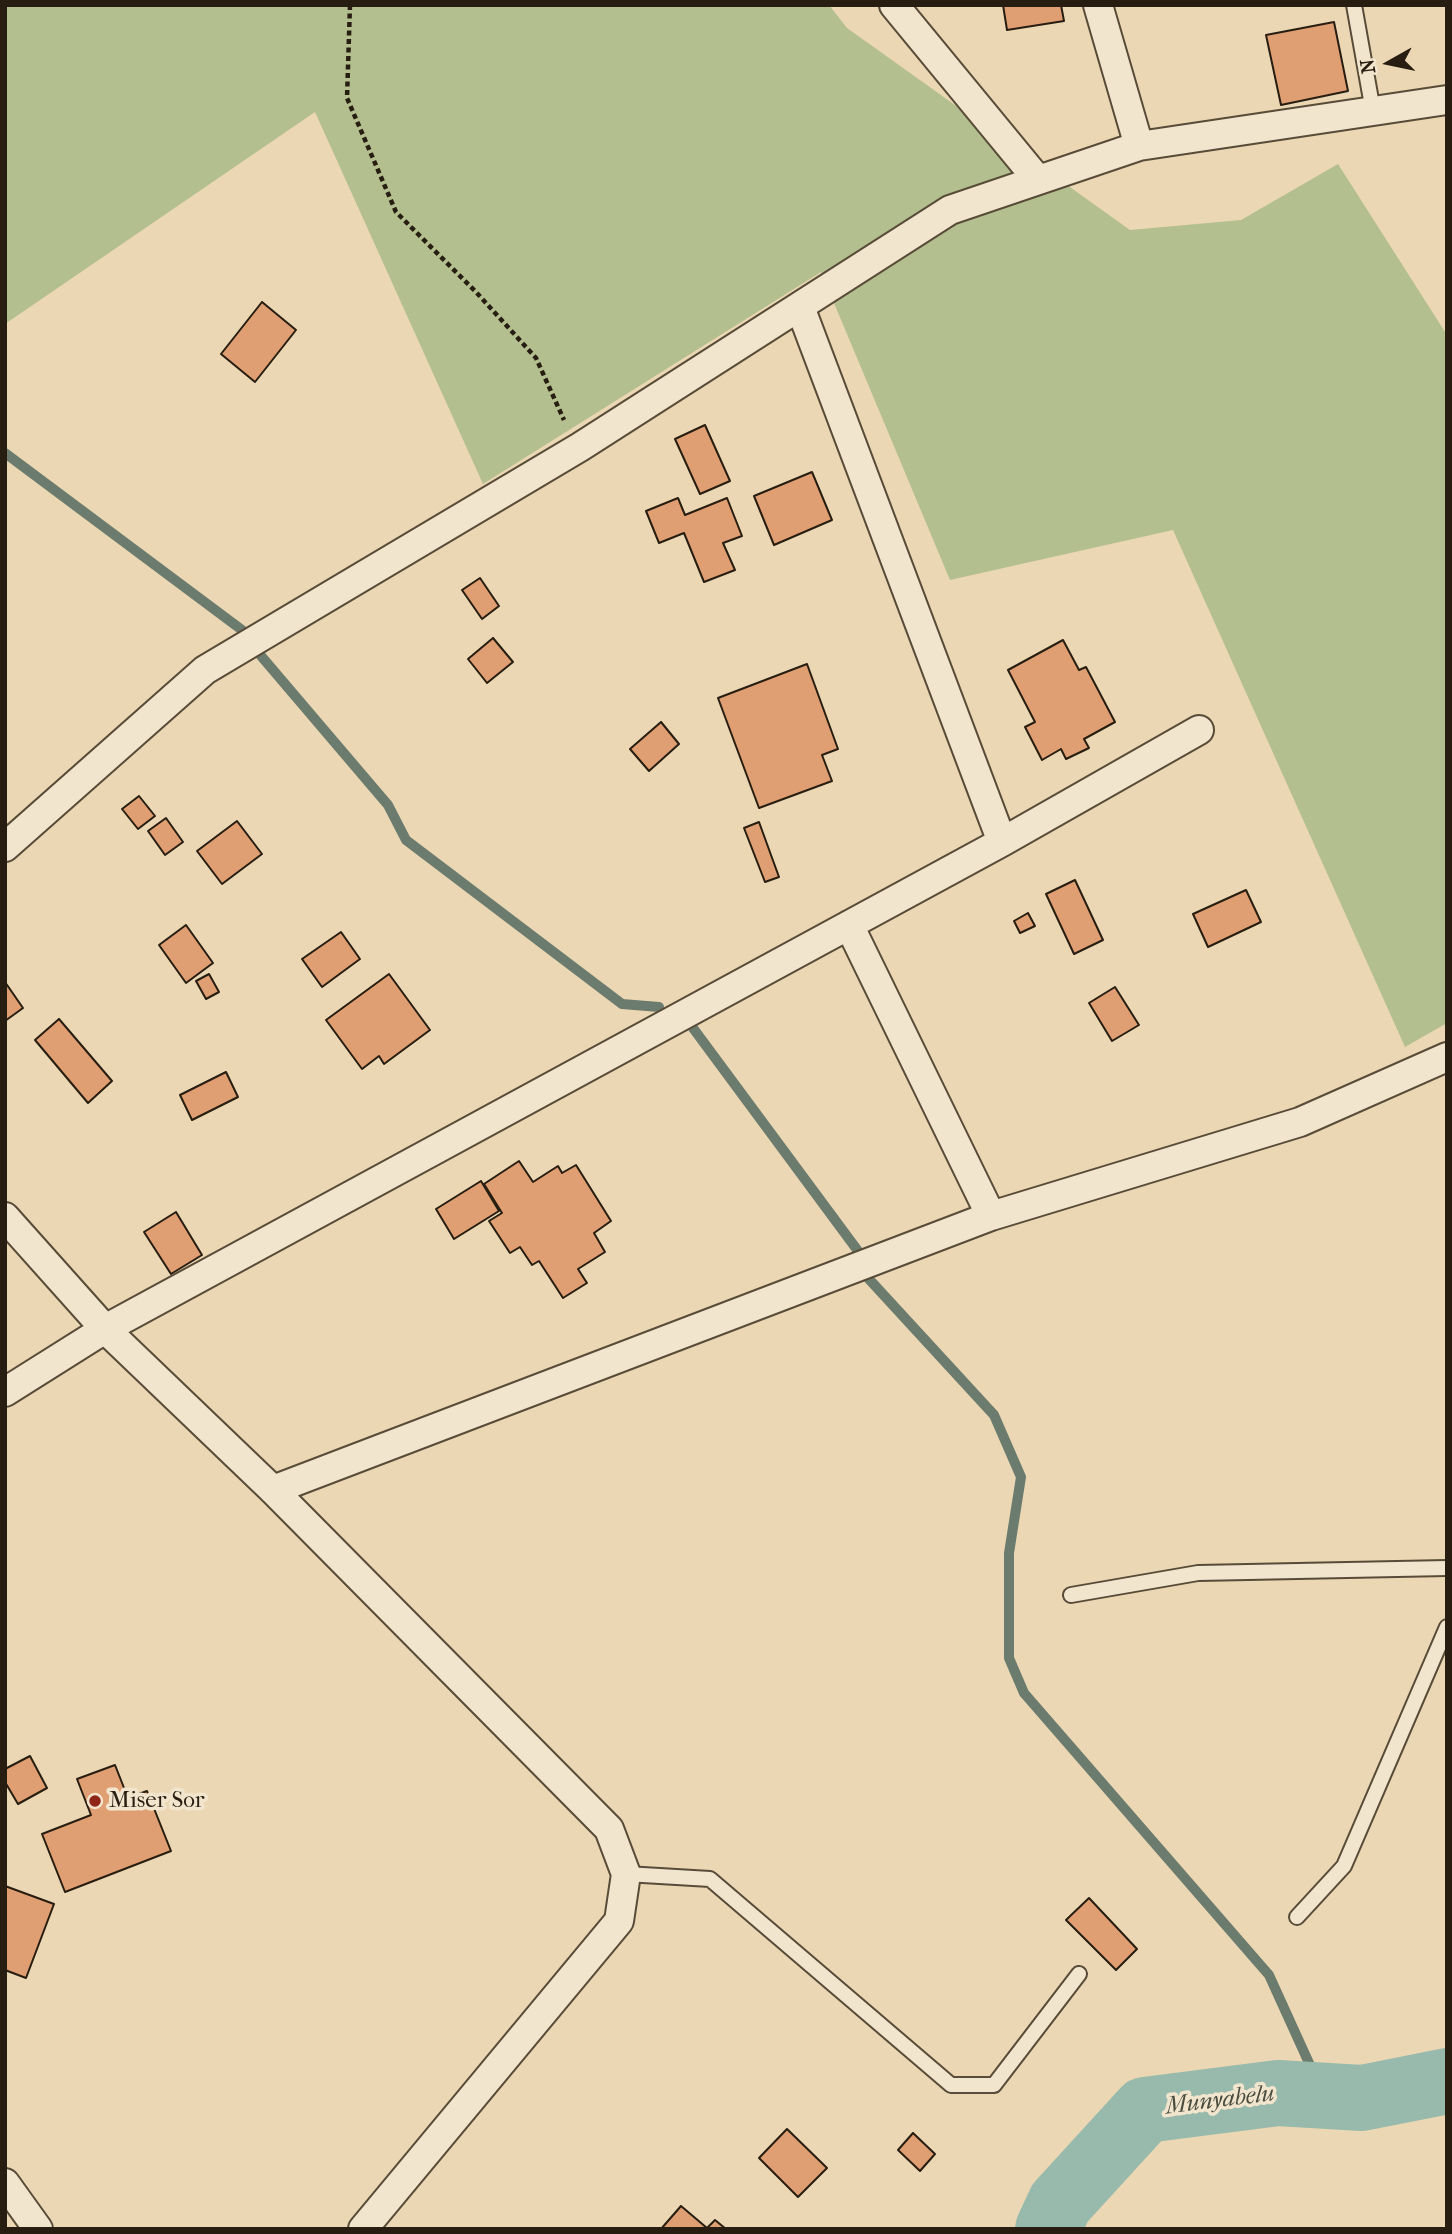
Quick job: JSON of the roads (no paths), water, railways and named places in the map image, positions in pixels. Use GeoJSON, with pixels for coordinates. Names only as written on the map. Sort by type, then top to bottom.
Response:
{"type":"FeatureCollection","features":[{"type":"Feature","properties":{"kind":"street"},"geometry":{"type":"LineString","coordinates":[[894,5],[1038,180]]}},
{"type":"Feature","properties":{"kind":"street"},"geometry":{"type":"LineString","coordinates":[[1098,5],[1139,146]]}},
{"type":"Feature","properties":{"kind":"street"},"geometry":{"type":"LineString","coordinates":[[5,847],[205,670],[580,447],[950,210],[1139,146],[1447,100]]}},
{"type":"Feature","properties":{"kind":"street"},"geometry":{"type":"LineString","coordinates":[[800,307],[1002,842]]}},
{"type":"Feature","properties":{"kind":"street"},"geometry":{"type":"LineString","coordinates":[[5,1392],[105,1329],[1002,842],[1199,730]]}},
{"type":"Feature","properties":{"kind":"street"},"geometry":{"type":"LineString","coordinates":[[849,925],[991,1216]]}},
{"type":"Feature","properties":{"kind":"street"},"geometry":{"type":"LineString","coordinates":[[273,1490],[991,1216],[1300,1122],[1447,1057]]}},
{"type":"Feature","properties":{"kind":"street"},"geometry":{"type":"LineString","coordinates":[[5,1217],[105,1329],[273,1490],[609,1829],[626,1874],[619,1921],[363,2229]]}},
{"type":"Feature","properties":{"kind":"street"},"geometry":{"type":"LineString","coordinates":[[5,2183],[38,2229]]}},
{"type":"Feature","properties":{"kind":"lane"},"geometry":{"type":"LineString","coordinates":[[1354,5],[1373,111]]}},
{"type":"Feature","properties":{"kind":"lane"},"geometry":{"type":"LineString","coordinates":[[1071,1595],[1198,1573],[1447,1568]]}},
{"type":"Feature","properties":{"kind":"lane"},"geometry":{"type":"LineString","coordinates":[[1297,1917],[1344,1866],[1447,1627]]}},
{"type":"Feature","properties":{"kind":"lane"},"geometry":{"type":"LineString","coordinates":[[626,1874],[710,1879],[951,2085],[993,2085],[1079,1974]]}},
{"type":"Feature","properties":{"kind":"waterway"},"geometry":{"type":"LineString","coordinates":[[5,453],[246,633]]}},
{"type":"Feature","properties":{"kind":"waterway"},"geometry":{"type":"LineString","coordinates":[[256,650],[388,805],[406,840],[622,1004],[659,1007]]}},
{"type":"Feature","properties":{"kind":"waterway"},"geometry":{"type":"LineString","coordinates":[[693,1028],[858,1251]]}},
{"type":"Feature","properties":{"kind":"waterway"},"geometry":{"type":"LineString","coordinates":[[868,1278],[994,1415],[1021,1477],[1009,1553],[1009,1658],[1024,1693],[1269,1975],[1324,2096]]}},
{"type":"Feature","properties":{"kind":"waterway","name":"Munyabelu"},"geometry":{"type":"LineString","coordinates":[[1048,2229],[1060,2203],[1145,2110],[1278,2093],[1362,2098],[1447,2081]]}},
{"type":"Feature","properties":{"kind":"place","name":"Miser Sor"},"geometry":{"type":"Point","coordinates":[95,1801]}}]}
